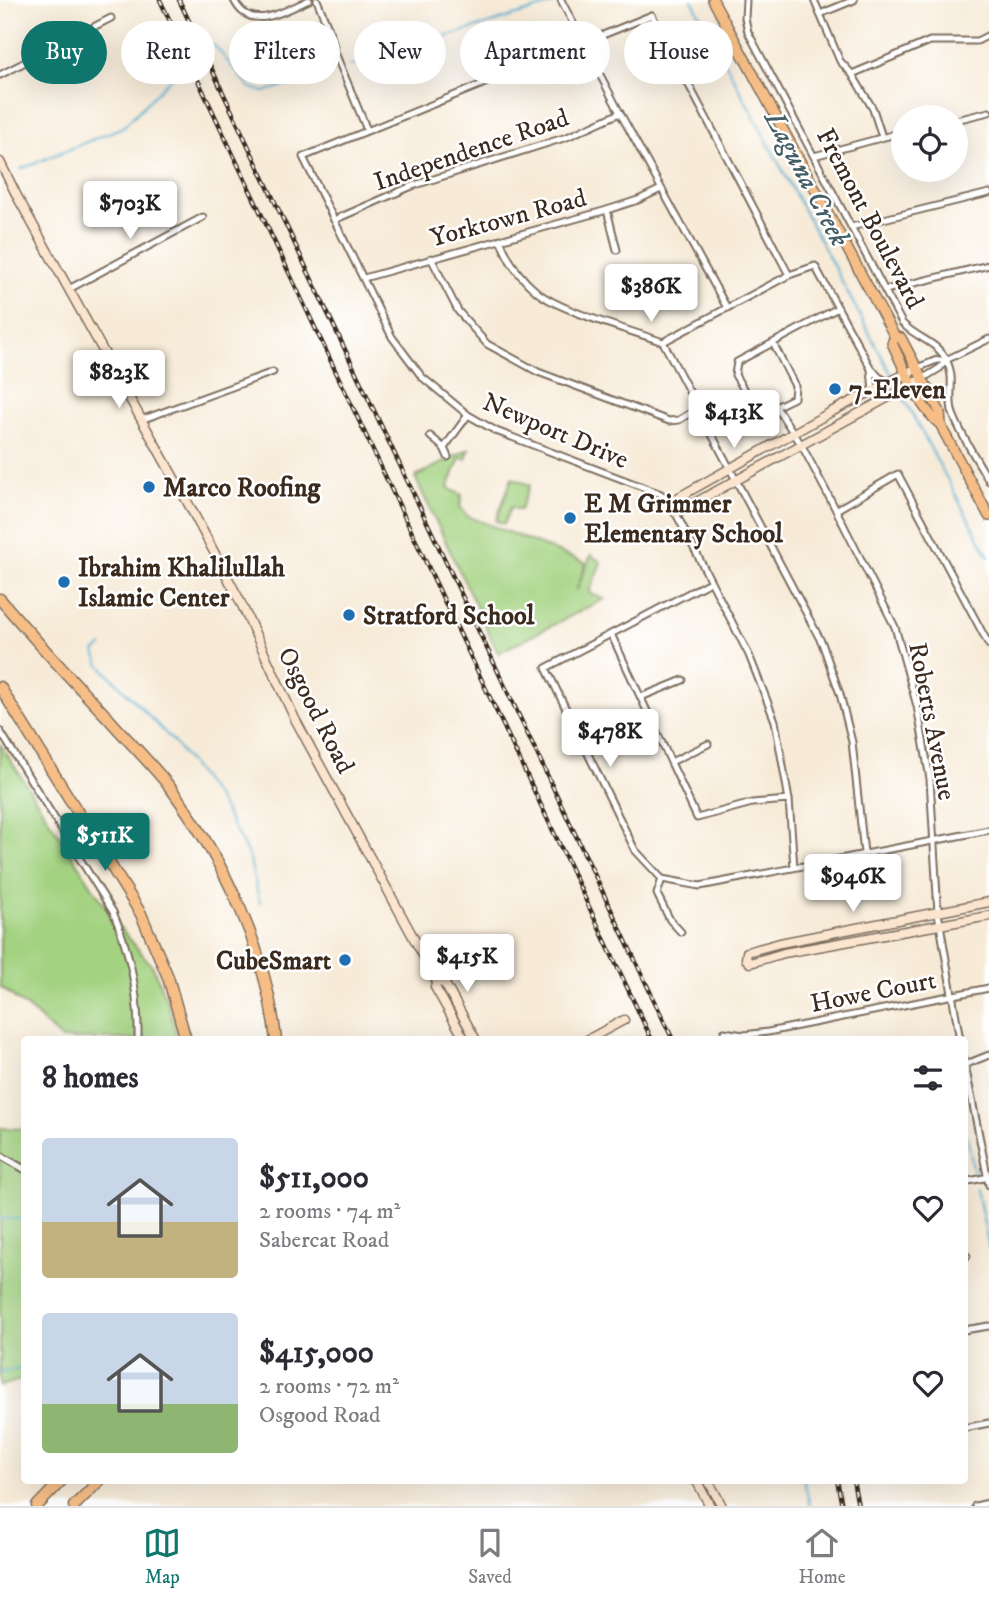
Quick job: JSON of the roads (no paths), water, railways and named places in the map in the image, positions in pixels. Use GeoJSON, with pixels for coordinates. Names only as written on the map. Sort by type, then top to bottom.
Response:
{"type":"FeatureCollection","features":[{"type":"Feature","properties":{"kind":"highway"},"geometry":{"type":"LineString","coordinates":[[0,599],[149,763],[190,817],[235,897],[254,942],[271,1005],[275,1036]]}},
{"type":"Feature","properties":{"kind":"highway"},"geometry":{"type":"LineString","coordinates":[[0,687],[141,914],[168,977],[185,1036]]}},
{"type":"Feature","properties":{"kind":"highway"},"geometry":{"type":"LineString","coordinates":[[37,1506],[58,1484]]}},
{"type":"Feature","properties":{"kind":"highway"},"geometry":{"type":"LineString","coordinates":[[74,1506],[96,1484]]}},
{"type":"Feature","properties":{"kind":"main road","name":"Fremont Boulevard"},"geometry":{"type":"LineString","coordinates":[[713,0],[895,337]]}},
{"type":"Feature","properties":{"kind":"main road","name":"Osgood Road"},"geometry":{"type":"LineString","coordinates":[[0,162],[239,599],[295,719],[436,981],[435,987],[462,1036]]}},
{"type":"Feature","properties":{"kind":"main road","name":"Fremont Boulevard"},"geometry":{"type":"LineString","coordinates":[[895,337],[901,338],[917,368],[940,412],[941,425],[989,516]]}},
{"type":"Feature","properties":{"kind":"main road","name":"Fremont Boulevard"},"geometry":{"type":"LineString","coordinates":[[895,337],[892,343],[907,373],[931,417],[941,425]]}},
{"type":"Feature","properties":{"kind":"main road"},"geometry":{"type":"LineString","coordinates":[[670,502],[917,368]]}},
{"type":"Feature","properties":{"kind":"main road"},"geometry":{"type":"LineString","coordinates":[[676,513],[922,379]]}},
{"type":"Feature","properties":{"kind":"main road"},"geometry":{"type":"LineString","coordinates":[[989,902],[780,943],[747,952],[746,959],[750,963],[784,953],[989,916]]}},
{"type":"Feature","properties":{"kind":"main road","name":"Osgood Road"},"geometry":{"type":"LineString","coordinates":[[436,981],[445,984],[474,1036]]}},
{"type":"Feature","properties":{"kind":"main road"},"geometry":{"type":"LineString","coordinates":[[594,1036],[624,1020]]}},
{"type":"Feature","properties":{"kind":"main road"},"geometry":{"type":"LineString","coordinates":[[698,1484],[710,1506]]}},
{"type":"Feature","properties":{"kind":"main road"},"geometry":{"type":"LineString","coordinates":[[710,1484],[722,1506]]}},
{"type":"Feature","properties":{"kind":"street"},"geometry":{"type":"LineString","coordinates":[[234,0],[237,6],[251,17],[266,19],[309,0]]}},
{"type":"Feature","properties":{"kind":"street"},"geometry":{"type":"LineString","coordinates":[[317,0],[367,130],[481,84]]}},
{"type":"Feature","properties":{"kind":"street"},"geometry":{"type":"LineString","coordinates":[[561,0],[572,21]]}},
{"type":"Feature","properties":{"kind":"street","name":"Fremont Boulevard"},"geometry":{"type":"LineString","coordinates":[[746,0],[745,18],[748,32],[885,290],[907,328],[928,340],[946,360]]}},
{"type":"Feature","properties":{"kind":"street"},"geometry":{"type":"LineString","coordinates":[[814,0],[840,61],[852,74],[873,109],[882,137]]}},
{"type":"Feature","properties":{"kind":"street"},"geometry":{"type":"LineString","coordinates":[[820,14],[854,0]]}},
{"type":"Feature","properties":{"kind":"street"},"geometry":{"type":"LineString","coordinates":[[610,32],[652,15],[789,275]]}},
{"type":"Feature","properties":{"kind":"street"},"geometry":{"type":"LineString","coordinates":[[0,75],[111,18]]}},
{"type":"Feature","properties":{"kind":"street"},"geometry":{"type":"LineString","coordinates":[[852,74],[930,41],[977,41],[989,35]]}},
{"type":"Feature","properties":{"kind":"street"},"geometry":{"type":"LineString","coordinates":[[605,84],[727,308]]}},
{"type":"Feature","properties":{"kind":"street"},"geometry":{"type":"LineString","coordinates":[[968,117],[989,112]]}},
{"type":"Feature","properties":{"kind":"street","name":"Independence Road"},"geometry":{"type":"LineString","coordinates":[[334,220],[412,186],[568,137],[620,113]]}},
{"type":"Feature","properties":{"kind":"street","name":"Newport Drive"},"geometry":{"type":"LineString","coordinates":[[367,130],[303,157],[392,337],[422,377],[468,415],[496,431],[661,494],[670,502]]}},
{"type":"Feature","properties":{"kind":"street"},"geometry":{"type":"LineString","coordinates":[[814,156],[891,135]]}},
{"type":"Feature","properties":{"kind":"street","name":"Yorktown Road"},"geometry":{"type":"LineString","coordinates":[[364,278],[607,210],[661,189]]}},
{"type":"Feature","properties":{"kind":"street"},"geometry":{"type":"LineString","coordinates":[[851,227],[989,193]]}},
{"type":"Feature","properties":{"kind":"street"},"geometry":{"type":"LineString","coordinates":[[607,210],[617,250]]}},
{"type":"Feature","properties":{"kind":"street"},"geometry":{"type":"LineString","coordinates":[[69,289],[203,218]]}},
{"type":"Feature","properties":{"kind":"street"},"geometry":{"type":"LineString","coordinates":[[500,239],[506,256],[538,292],[568,308],[663,342],[822,643],[841,694],[852,742],[864,853]]}},
{"type":"Feature","properties":{"kind":"street"},"geometry":{"type":"LineString","coordinates":[[431,258],[458,311],[487,344],[538,372],[669,421],[679,420],[697,409]]}},
{"type":"Feature","properties":{"kind":"street"},"geometry":{"type":"LineString","coordinates":[[885,290],[989,265]]}},
{"type":"Feature","properties":{"kind":"street"},"geometry":{"type":"LineString","coordinates":[[663,342],[789,275],[815,266],[870,367],[888,382]]}},
{"type":"Feature","properties":{"kind":"street"},"geometry":{"type":"LineString","coordinates":[[773,343],[795,386],[794,398],[765,412],[756,410],[735,375],[737,362],[838,308]]}},
{"type":"Feature","properties":{"kind":"street"},"geometry":{"type":"LineString","coordinates":[[917,368],[937,360],[946,360],[989,339]]}},
{"type":"Feature","properties":{"kind":"street"},"geometry":{"type":"LineString","coordinates":[[922,379],[940,368],[946,360]]}},
{"type":"Feature","properties":{"kind":"street"},"geometry":{"type":"LineString","coordinates":[[946,360],[952,380],[951,403],[954,415],[989,481]]}},
{"type":"Feature","properties":{"kind":"street"},"geometry":{"type":"LineString","coordinates":[[870,367],[873,390]]}},
{"type":"Feature","properties":{"kind":"street"},"geometry":{"type":"LineString","coordinates":[[141,420],[273,372]]}},
{"type":"Feature","properties":{"kind":"street","name":"Roberts Avenue"},"geometry":{"type":"LineString","coordinates":[[776,407],[801,444],[895,627],[916,706],[930,779],[937,913],[959,1036]]}},
{"type":"Feature","properties":{"kind":"street"},"geometry":{"type":"LineString","coordinates":[[444,448],[468,415]]}},
{"type":"Feature","properties":{"kind":"street"},"geometry":{"type":"LineString","coordinates":[[430,436],[444,448],[448,457]]}},
{"type":"Feature","properties":{"kind":"street"},"geometry":{"type":"LineString","coordinates":[[836,510],[898,474],[989,645]]}},
{"type":"Feature","properties":{"kind":"street"},"geometry":{"type":"LineString","coordinates":[[670,502],[749,655],[768,701],[777,733],[789,800],[794,867]]}},
{"type":"Feature","properties":{"kind":"street"},"geometry":{"type":"LineString","coordinates":[[710,582],[546,668],[635,850],[662,878],[700,886],[989,830]]}},
{"type":"Feature","properties":{"kind":"street"},"geometry":{"type":"LineString","coordinates":[[611,634],[697,818],[752,803],[789,800]]}},
{"type":"Feature","properties":{"kind":"street"},"geometry":{"type":"LineString","coordinates":[[641,697],[683,680]]}},
{"type":"Feature","properties":{"kind":"street"},"geometry":{"type":"LineString","coordinates":[[0,731],[101,892],[117,923],[134,976],[138,1001],[138,1036]]}},
{"type":"Feature","properties":{"kind":"street"},"geometry":{"type":"LineString","coordinates":[[671,762],[708,744]]}},
{"type":"Feature","properties":{"kind":"street"},"geometry":{"type":"LineString","coordinates":[[662,878],[657,894],[670,920],[681,932]]}},
{"type":"Feature","properties":{"kind":"street","name":"Howe Court"},"geometry":{"type":"LineString","coordinates":[[724,1032],[744,1035],[768,1032],[989,988]]}},
{"type":"Feature","properties":{"kind":"street"},"geometry":{"type":"LineString","coordinates":[[968,1063],[989,1055]]}},
{"type":"Feature","properties":{"kind":"street"},"geometry":{"type":"LineString","coordinates":[[968,1079],[988,1180],[968,1182]]}},
{"type":"Feature","properties":{"kind":"street"},"geometry":{"type":"LineString","coordinates":[[0,1155],[21,1167]]}},
{"type":"Feature","properties":{"kind":"street"},"geometry":{"type":"LineString","coordinates":[[968,1329],[989,1326]]}},
{"type":"Feature","properties":{"kind":"street"},"geometry":{"type":"LineString","coordinates":[[968,1426],[989,1423]]}},
{"type":"Feature","properties":{"kind":"street"},"geometry":{"type":"LineString","coordinates":[[975,1506],[989,1503]]}},
{"type":"Feature","properties":{"kind":"waterway","name":"Laguna Creek"},"geometry":{"type":"LineString","coordinates":[[692,0],[891,374]]}},
{"type":"Feature","properties":{"kind":"waterway"},"geometry":{"type":"LineString","coordinates":[[350,66],[553,4]]}},
{"type":"Feature","properties":{"kind":"waterway"},"geometry":{"type":"LineString","coordinates":[[215,46],[229,63]]}},
{"type":"Feature","properties":{"kind":"waterway"},"geometry":{"type":"LineString","coordinates":[[21,169],[123,127],[165,84]]}},
{"type":"Feature","properties":{"kind":"waterway"},"geometry":{"type":"LineString","coordinates":[[247,84],[264,92],[290,84]]}},
{"type":"Feature","properties":{"kind":"waterway","name":"Laguna Creek"},"geometry":{"type":"LineString","coordinates":[[904,399],[989,557]]}},
{"type":"Feature","properties":{"kind":"waterway"},"geometry":{"type":"LineString","coordinates":[[102,646],[95,652],[99,664],[172,740],[219,801],[249,856],[260,903]]}},
{"type":"Feature","properties":{"kind":"waterway","name":"Laguna Creek"},"geometry":{"type":"LineString","coordinates":[[968,1140],[974,1173]]}},
{"type":"Feature","properties":{"kind":"waterway","name":"Laguna Creek"},"geometry":{"type":"LineString","coordinates":[[977,1189],[989,1249]]}},
{"type":"Feature","properties":{"kind":"waterway"},"geometry":{"type":"LineString","coordinates":[[0,1219],[21,1219]]}},
{"type":"Feature","properties":{"kind":"waterway"},"geometry":{"type":"LineString","coordinates":[[0,1373],[21,1369]]}},
{"type":"Feature","properties":{"kind":"waterway"},"geometry":{"type":"LineString","coordinates":[[805,1484],[810,1506]]}},
{"type":"Feature","properties":{"kind":"railway"},"geometry":{"type":"LineString","coordinates":[[160,0],[650,1036]]}},
{"type":"Feature","properties":{"kind":"railway"},"geometry":{"type":"LineString","coordinates":[[179,0],[671,1036]]}},
{"type":"Feature","properties":{"kind":"railway"},"geometry":{"type":"LineString","coordinates":[[838,1484],[842,1506]]}},
{"type":"Feature","properties":{"kind":"railway"},"geometry":{"type":"LineString","coordinates":[[854,1484],[858,1506]]}},
{"type":"Feature","properties":{"kind":"place","name":"7-Eleven"},"geometry":{"type":"Point","coordinates":[835,389]}},
{"type":"Feature","properties":{"kind":"place","name":"Marco Roofing"},"geometry":{"type":"Point","coordinates":[149,487]}},
{"type":"Feature","properties":{"kind":"place","name":"E M Grimmer Elementary School"},"geometry":{"type":"Point","coordinates":[570,518]}},
{"type":"Feature","properties":{"kind":"place","name":"Ibrahim Khalilullah Islamic Center"},"geometry":{"type":"Point","coordinates":[64,582]}},
{"type":"Feature","properties":{"kind":"place","name":"Stratford School"},"geometry":{"type":"Point","coordinates":[349,615]}},
{"type":"Feature","properties":{"kind":"place","name":"CubeSmart"},"geometry":{"type":"Point","coordinates":[345,960]}}]}
